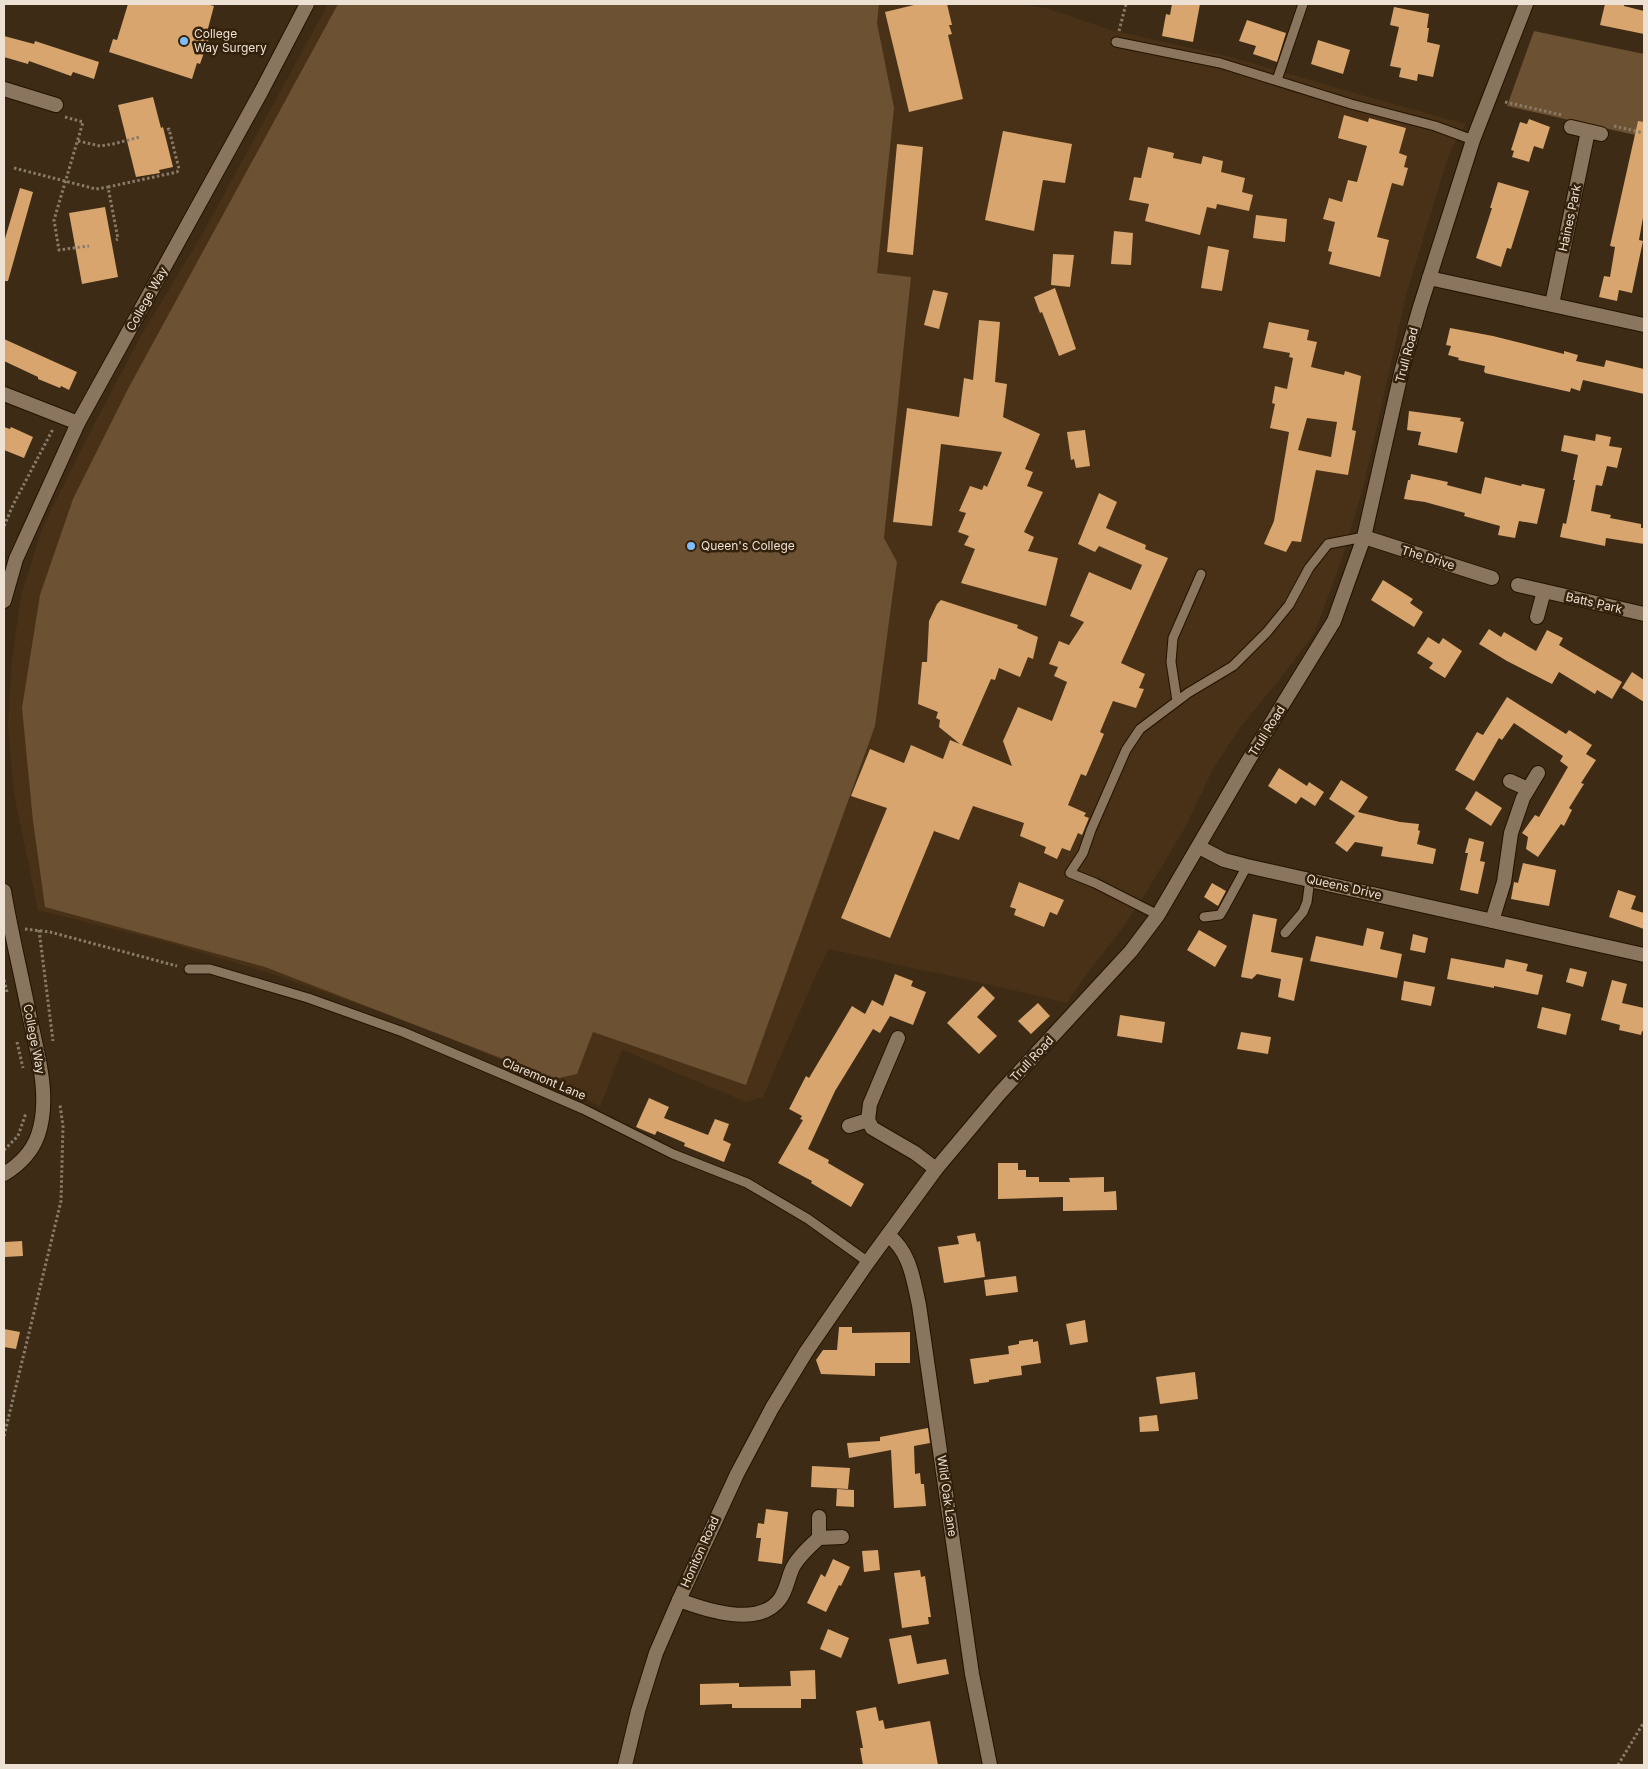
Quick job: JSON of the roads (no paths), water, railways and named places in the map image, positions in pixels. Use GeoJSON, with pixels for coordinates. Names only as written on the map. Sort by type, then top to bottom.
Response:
{"type":"FeatureCollection","features":[{"type":"Feature","properties":{"kind":"street","name":"College Way"},"geometry":{"type":"LineString","coordinates":[[4,601],[16,559],[78,423],[261,92],[307,4]]}},
{"type":"Feature","properties":{"kind":"street","name":"Trull Road"},"geometry":{"type":"LineString","coordinates":[[806,1352],[868,1262],[936,1169],[999,1094],[1131,950],[1158,915],[1248,761],[1334,621],[1364,538],[1402,368],[1429,278],[1474,140],[1526,4]]}},
{"type":"Feature","properties":{"kind":"street"},"geometry":{"type":"LineString","coordinates":[[4,89],[56,105]]}},
{"type":"Feature","properties":{"kind":"street","name":"Haines Park"},"geometry":{"type":"LineString","coordinates":[[1552,304],[1594,132],[1570,127]]}},
{"type":"Feature","properties":{"kind":"street"},"geometry":{"type":"LineString","coordinates":[[1429,278],[1644,325]]}},
{"type":"Feature","properties":{"kind":"street"},"geometry":{"type":"LineString","coordinates":[[4,394],[78,423]]}},
{"type":"Feature","properties":{"kind":"street","name":"The Drive"},"geometry":{"type":"LineString","coordinates":[[1364,538],[1492,578]]}},
{"type":"Feature","properties":{"kind":"street","name":"Batts Park"},"geometry":{"type":"LineString","coordinates":[[1518,585],[1644,614]]}},
{"type":"Feature","properties":{"kind":"street"},"geometry":{"type":"LineString","coordinates":[[1537,617],[1544,591]]}},
{"type":"Feature","properties":{"kind":"street"},"geometry":{"type":"LineString","coordinates":[[1492,921],[1504,882],[1511,833],[1523,798],[1538,773]]}},
{"type":"Feature","properties":{"kind":"street"},"geometry":{"type":"LineString","coordinates":[[1510,781],[1528,789]]}},
{"type":"Feature","properties":{"kind":"street","name":"Queens Drive"},"geometry":{"type":"LineString","coordinates":[[1198,847],[1224,860],[1247,866],[1644,955]]}},
{"type":"Feature","properties":{"kind":"street","name":"College Way"},"geometry":{"type":"LineString","coordinates":[[4,891],[7,929],[38,1054],[43,1105],[38,1136],[26,1156],[4,1174]]}},
{"type":"Feature","properties":{"kind":"street"},"geometry":{"type":"LineString","coordinates":[[898,1038],[870,1104],[868,1120],[872,1128],[915,1153],[936,1169]]}},
{"type":"Feature","properties":{"kind":"street"},"geometry":{"type":"LineString","coordinates":[[849,1126],[868,1120]]}},
{"type":"Feature","properties":{"kind":"street","name":"Wild Oak Lane"},"geometry":{"type":"LineString","coordinates":[[888,1235],[903,1250],[912,1270],[919,1304],[972,1674],[990,1765]]}},
{"type":"Feature","properties":{"kind":"street","name":"Honiton Road"},"geometry":{"type":"LineString","coordinates":[[625,1765],[638,1711],[656,1653],[679,1600],[737,1474],[772,1408],[806,1352]]}},
{"type":"Feature","properties":{"kind":"street"},"geometry":{"type":"LineString","coordinates":[[819,1517],[819,1538]]}},
{"type":"Feature","properties":{"kind":"street"},"geometry":{"type":"LineString","coordinates":[[679,1600],[740,1616],[757,1613],[779,1600],[793,1567],[808,1548],[819,1538],[842,1537]]}},
{"type":"Feature","properties":{"kind":"lane"},"geometry":{"type":"LineString","coordinates":[[1277,80],[1303,4]]}},
{"type":"Feature","properties":{"kind":"lane"},"geometry":{"type":"LineString","coordinates":[[1116,42],[1220,63],[1351,104],[1435,126],[1474,140]]}},
{"type":"Feature","properties":{"kind":"lane"},"geometry":{"type":"LineString","coordinates":[[1158,915],[1095,882],[1070,873],[1083,853],[1126,750],[1140,729],[1178,701],[1233,666],[1268,632],[1289,605],[1308,568],[1328,544],[1364,538]]}},
{"type":"Feature","properties":{"kind":"lane"},"geometry":{"type":"LineString","coordinates":[[1178,701],[1171,662],[1173,638],[1201,574]]}},
{"type":"Feature","properties":{"kind":"lane"},"geometry":{"type":"LineString","coordinates":[[1204,917],[1220,915],[1247,866]]}},
{"type":"Feature","properties":{"kind":"lane"},"geometry":{"type":"LineString","coordinates":[[1285,933],[1303,912],[1307,902],[1310,879]]}},
{"type":"Feature","properties":{"kind":"lane","name":"Claremont Lane"},"geometry":{"type":"LineString","coordinates":[[189,969],[210,969],[308,998],[404,1032],[584,1109],[672,1154],[747,1183],[808,1219],[868,1262]]}},
{"type":"Feature","properties":{"kind":"place","name":"College Way Surgery"},"geometry":{"type":"Point","coordinates":[184,41]}},
{"type":"Feature","properties":{"kind":"place","name":"Queen's College"},"geometry":{"type":"Point","coordinates":[691,546]}}]}
